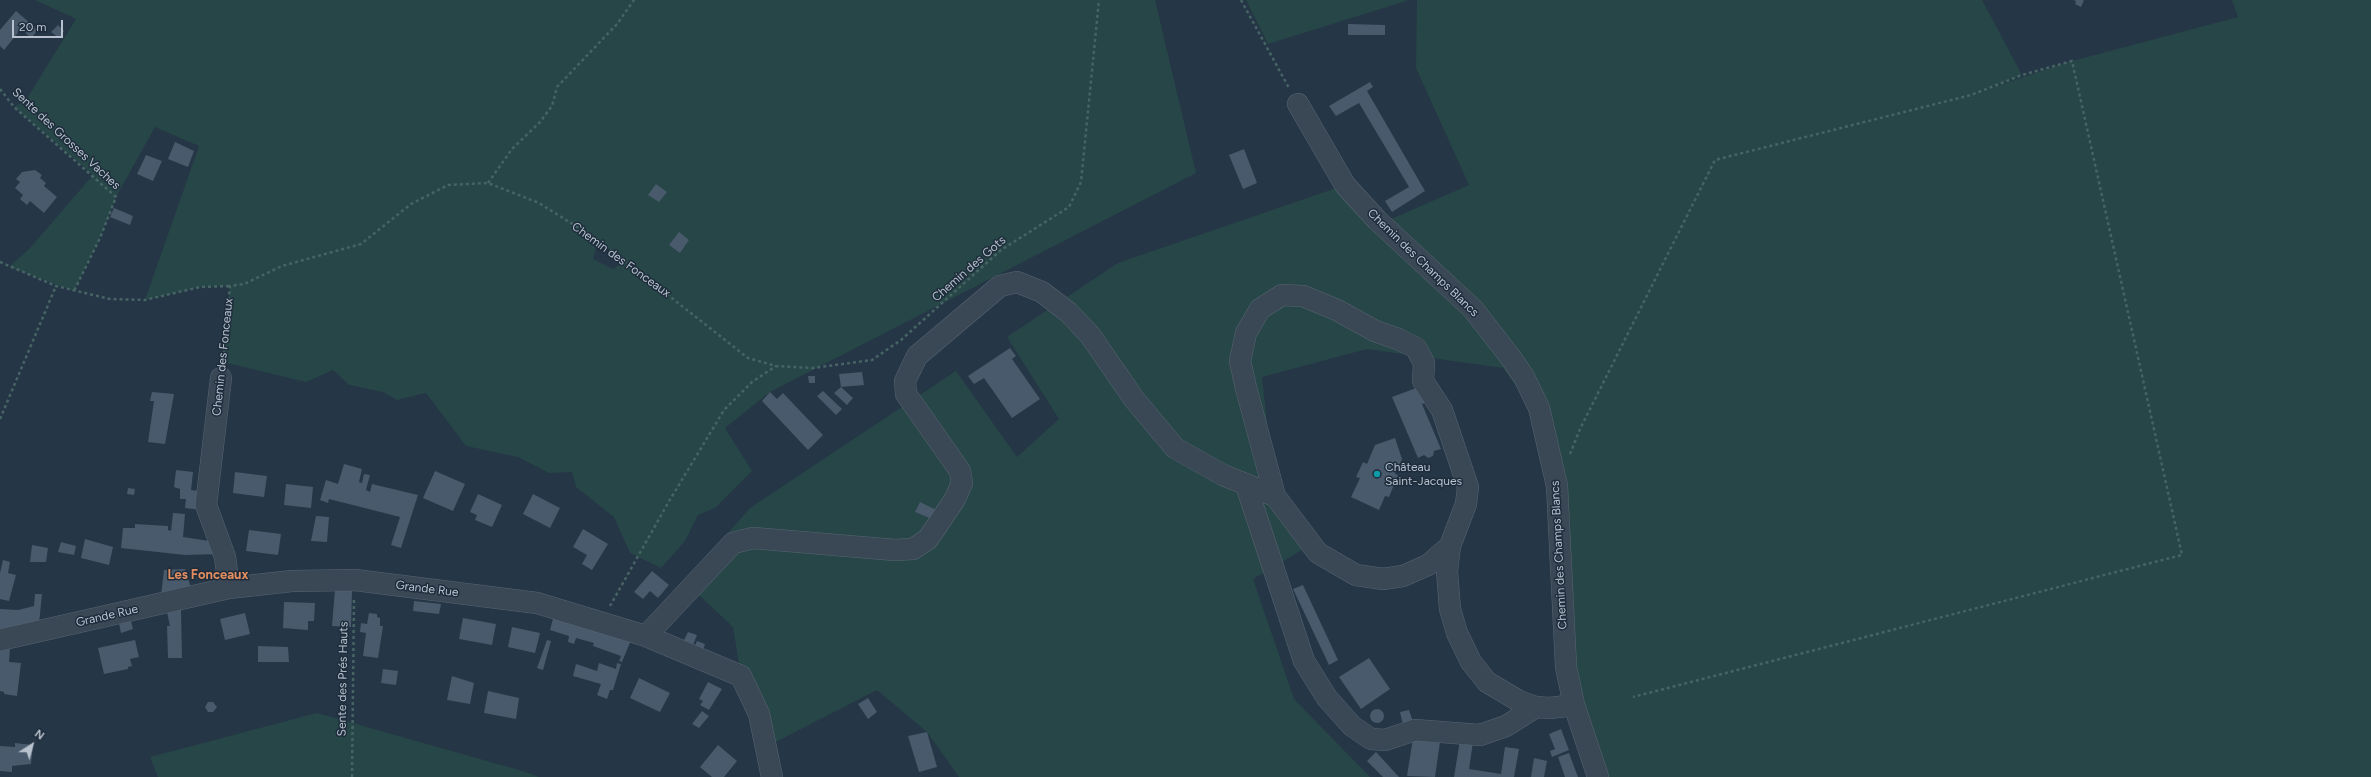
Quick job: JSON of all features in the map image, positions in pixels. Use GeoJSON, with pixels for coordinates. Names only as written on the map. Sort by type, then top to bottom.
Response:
{"type":"FeatureCollection","features":[{"type":"Feature","properties":{"kind":"street","name":"Chemin des Champs Blancs"},"geometry":{"type":"LineString","coordinates":[[1298,104],[1345,185],[1377,220],[1474,309],[1511,358],[1539,408],[1557,486],[1566,668],[1574,705],[1598,777]]}},
{"type":"Feature","properties":{"kind":"street"},"geometry":{"type":"LineString","coordinates":[[646,636],[733,543],[753,538],[895,550],[913,549],[928,539],[955,499],[962,483],[960,471],[906,394],[905,381],[917,356],[1000,286],[1017,282],[1042,292],[1058,304],[1090,335],[1134,400],[1175,448],[1223,475],[1275,496]]}},
{"type":"Feature","properties":{"kind":"street"},"geometry":{"type":"LineString","coordinates":[[1450,546],[1428,565],[1403,576],[1383,579],[1356,575],[1318,553],[1275,496],[1240,361],[1246,333],[1260,309],[1282,295],[1303,296],[1337,310],[1375,331],[1398,339],[1416,348],[1424,364],[1423,381],[1442,410],[1468,487],[1466,504],[1450,546],[1447,571],[1450,609],[1457,633],[1471,662],[1488,682],[1519,701],[1536,707],[1550,708],[1574,705]]}},
{"type":"Feature","properties":{"kind":"street","name":"Chemin des Fonceaux"},"geometry":{"type":"LineString","coordinates":[[221,378],[206,505],[225,557],[229,588]]}},
{"type":"Feature","properties":{"kind":"street"},"geometry":{"type":"LineString","coordinates":[[1246,485],[1304,661],[1326,698],[1352,726],[1371,739],[1385,740],[1415,730],[1480,735],[1506,726],[1536,707]]}},
{"type":"Feature","properties":{"kind":"street","name":"Grande Rue"},"geometry":{"type":"LineString","coordinates":[[0,640],[229,588],[292,581],[355,580],[537,603],[646,636],[741,676],[759,714],[772,777]]}},
{"type":"Feature","properties":{"kind":"path"},"geometry":{"type":"LineString","coordinates":[[488,183],[512,150],[540,122],[552,106],[557,86],[617,24],[634,0]]}},
{"type":"Feature","properties":{"kind":"path","name":"Chemin des Gots"},"geometry":{"type":"LineString","coordinates":[[776,366],[813,368],[846,365],[872,360],[901,340],[1001,250],[1069,207],[1081,182],[1099,0]]}},
{"type":"Feature","properties":{"kind":"path"},"geometry":{"type":"LineString","coordinates":[[1240,0],[1298,104]]}},
{"type":"Feature","properties":{"kind":"path"},"geometry":{"type":"LineString","coordinates":[[1568,457],[1580,429],[1715,160],[1971,95],[2022,75],[2072,61],[2182,555],[1633,697]]}},
{"type":"Feature","properties":{"kind":"path","name":"Sente des Grosses Vaches"},"geometry":{"type":"LineString","coordinates":[[0,89],[14,107],[116,197],[100,238],[74,291]]}},
{"type":"Feature","properties":{"kind":"path","name":"Chemin des Fonceaux"},"geometry":{"type":"LineString","coordinates":[[221,378],[230,286],[244,284],[282,266],[361,244],[411,204],[448,185],[488,183],[539,203],[598,240],[748,358],[776,366]]}},
{"type":"Feature","properties":{"kind":"path"},"geometry":{"type":"LineString","coordinates":[[0,262],[50,284],[110,299],[145,300],[202,287],[230,286]]}},
{"type":"Feature","properties":{"kind":"path"},"geometry":{"type":"LineString","coordinates":[[0,419],[56,286]]}},
{"type":"Feature","properties":{"kind":"path"},"geometry":{"type":"LineString","coordinates":[[603,622],[617,592],[724,410],[752,382],[776,366]]}},
{"type":"Feature","properties":{"kind":"path","name":"Sente des Prés Hauts"},"geometry":{"type":"LineString","coordinates":[[352,777],[352,674],[355,580]]}},
{"type":"Feature","properties":{"kind":"green space"},"geometry":{"type":"Polygon","coordinates":[[[35,0],[1155,0],[1196,173],[770,392],[725,428],[752,471],[715,508],[698,515],[685,541],[661,568],[630,553],[614,517],[576,487],[572,472],[549,473],[518,457],[466,446],[426,393],[397,400],[383,392],[349,385],[333,370],[306,382],[223,362],[230,286],[200,287],[145,300],[199,146],[155,127],[116,197],[100,238],[74,291],[9,267],[31,247],[93,175],[14,107],[26,100],[76,19],[35,0]],[[599,241],[593,259],[613,269],[624,261],[599,241]]]}},
{"type":"Feature","properties":{"kind":"green space"},"geometry":{"type":"Polygon","coordinates":[[[1246,0],[1409,0],[1268,44],[1246,0]]]}},
{"type":"Feature","properties":{"kind":"green space"},"geometry":{"type":"Polygon","coordinates":[[[1417,0],[1982,0],[2022,75],[1981,91],[2072,61],[2238,17],[2232,0],[2371,0],[2371,777],[1597,777],[1574,705],[1559,511],[1535,412],[1503,368],[1367,349],[1262,377],[1275,496],[1312,544],[1253,579],[1294,699],[1370,777],[959,777],[927,732],[877,690],[766,747],[741,676],[733,627],[685,582],[750,508],[956,371],[1017,457],[1059,419],[1007,337],[1118,263],[1345,185],[1442,295],[1382,223],[1469,185],[1416,68],[1417,0]]]}},
{"type":"Feature","properties":{"kind":"green space"},"geometry":{"type":"Polygon","coordinates":[[[317,713],[526,772],[539,777],[158,777],[150,757],[317,713]]]}},
{"type":"Feature","properties":{"kind":"building"},"geometry":{"type":"Polygon","coordinates":[[[2073,0],[2084,0],[2081,7],[2075,4],[2076,1],[2073,0]]]}},
{"type":"Feature","properties":{"kind":"building"},"geometry":{"type":"Polygon","coordinates":[[[16,11],[38,30],[31,38],[21,29],[4,50],[0,46],[0,30],[16,11]]]}},
{"type":"Feature","properties":{"kind":"building"},"geometry":{"type":"Polygon","coordinates":[[[1348,24],[1385,25],[1385,35],[1348,35],[1348,24]]]}},
{"type":"Feature","properties":{"kind":"building"},"geometry":{"type":"Polygon","coordinates":[[[58,25],[64,31],[59,38],[51,32],[58,25]]]}},
{"type":"Feature","properties":{"kind":"building"},"geometry":{"type":"Polygon","coordinates":[[[1370,82],[1373,87],[1367,91],[1425,191],[1392,212],[1385,201],[1409,187],[1359,103],[1336,116],[1329,106],[1370,82]]]}},
{"type":"Feature","properties":{"kind":"building"},"geometry":{"type":"Polygon","coordinates":[[[175,142],[194,151],[188,167],[168,159],[175,142]]]}},
{"type":"Feature","properties":{"kind":"building"},"geometry":{"type":"Polygon","coordinates":[[[1244,149],[1257,183],[1243,189],[1229,155],[1244,149]]]}},
{"type":"Feature","properties":{"kind":"building"},"geometry":{"type":"Polygon","coordinates":[[[146,155],[162,161],[153,181],[137,174],[146,155]]]}},
{"type":"Feature","properties":{"kind":"building"},"geometry":{"type":"Polygon","coordinates":[[[35,170],[42,175],[40,178],[46,183],[44,186],[57,197],[44,213],[30,201],[27,205],[20,199],[23,195],[15,188],[20,182],[16,179],[22,172],[35,170]]]}},
{"type":"Feature","properties":{"kind":"building"},"geometry":{"type":"Polygon","coordinates":[[[656,184],[667,192],[659,202],[648,195],[656,184]]]}},
{"type":"Feature","properties":{"kind":"building"},"geometry":{"type":"Polygon","coordinates":[[[114,208],[133,216],[130,225],[110,217],[114,208]]]}},
{"type":"Feature","properties":{"kind":"building"},"geometry":{"type":"Polygon","coordinates":[[[679,232],[689,240],[680,253],[669,245],[679,232]]]}},
{"type":"Feature","properties":{"kind":"building"},"geometry":{"type":"Polygon","coordinates":[[[1010,348],[1016,356],[1012,359],[1040,399],[1012,418],[984,378],[974,384],[968,376],[1010,348]]]}},
{"type":"Feature","properties":{"kind":"building"},"geometry":{"type":"Polygon","coordinates":[[[862,372],[864,385],[841,387],[839,374],[862,372]]]}},
{"type":"Feature","properties":{"kind":"building"},"geometry":{"type":"Polygon","coordinates":[[[808,376],[815,376],[815,383],[809,383],[808,376]]]}},
{"type":"Feature","properties":{"kind":"building"},"geometry":{"type":"Polygon","coordinates":[[[841,387],[853,398],[847,405],[834,393],[841,387]]]}},
{"type":"Feature","properties":{"kind":"building","name":"Château Saint-Jacques"},"geometry":{"type":"Polygon","coordinates":[[[1419,387],[1425,403],[1422,404],[1441,449],[1434,451],[1433,456],[1428,458],[1424,455],[1418,458],[1392,397],[1419,387]]]}},
{"type":"Feature","properties":{"kind":"building"},"geometry":{"type":"Polygon","coordinates":[[[823,391],[842,409],[836,415],[817,396],[823,391]]]}},
{"type":"Feature","properties":{"kind":"building"},"geometry":{"type":"Polygon","coordinates":[[[152,392],[174,394],[165,444],[148,442],[154,401],[150,401],[152,392]]]}},
{"type":"Feature","properties":{"kind":"building"},"geometry":{"type":"Polygon","coordinates":[[[770,392],[777,399],[783,393],[823,435],[808,450],[762,401],[770,392]]]}},
{"type":"Feature","properties":{"kind":"building","name":"Château Saint-Jacques"},"geometry":{"type":"Polygon","coordinates":[[[1395,438],[1402,459],[1395,474],[1398,475],[1389,497],[1385,496],[1379,510],[1351,497],[1360,478],[1356,477],[1363,462],[1367,464],[1375,445],[1395,438]]]}},
{"type":"Feature","properties":{"kind":"building"},"geometry":{"type":"Polygon","coordinates":[[[344,464],[362,469],[359,482],[362,483],[364,474],[370,475],[366,490],[370,492],[372,484],[418,495],[401,548],[391,545],[400,517],[329,499],[328,503],[320,500],[326,480],[338,484],[344,464]]]}},
{"type":"Feature","properties":{"kind":"building"},"geometry":{"type":"Polygon","coordinates":[[[176,470],[193,472],[191,490],[198,491],[203,510],[185,508],[186,499],[180,499],[180,489],[174,487],[176,470]]]}},
{"type":"Feature","properties":{"kind":"building"},"geometry":{"type":"Polygon","coordinates":[[[435,471],[465,484],[453,511],[423,498],[435,471]]]}},
{"type":"Feature","properties":{"kind":"building"},"geometry":{"type":"Polygon","coordinates":[[[235,472],[267,476],[264,497],[233,493],[235,472]]]}},
{"type":"Feature","properties":{"kind":"building"},"geometry":{"type":"Polygon","coordinates":[[[286,484],[313,487],[311,508],[284,505],[286,484]]]}},
{"type":"Feature","properties":{"kind":"building"},"geometry":{"type":"Polygon","coordinates":[[[128,488],[135,489],[134,495],[127,494],[128,488]]]}},
{"type":"Feature","properties":{"kind":"building"},"geometry":{"type":"Polygon","coordinates":[[[478,494],[502,505],[492,527],[475,520],[477,515],[470,512],[478,494]]]}},
{"type":"Feature","properties":{"kind":"building"},"geometry":{"type":"Polygon","coordinates":[[[533,494],[560,508],[550,528],[523,514],[533,494]]]}},
{"type":"Feature","properties":{"kind":"building"},"geometry":{"type":"Polygon","coordinates":[[[920,502],[936,510],[932,519],[915,512],[920,502]]]}},
{"type":"Feature","properties":{"kind":"building"},"geometry":{"type":"Polygon","coordinates":[[[173,513],[185,514],[183,537],[216,542],[220,554],[185,555],[121,548],[123,528],[135,528],[135,524],[168,526],[168,530],[171,531],[173,513]]]}},
{"type":"Feature","properties":{"kind":"building"},"geometry":{"type":"Polygon","coordinates":[[[316,516],[329,517],[327,542],[311,541],[316,516]]]}},
{"type":"Feature","properties":{"kind":"building"},"geometry":{"type":"Polygon","coordinates":[[[583,529],[608,544],[592,570],[582,564],[587,555],[573,547],[583,529]]]}},
{"type":"Feature","properties":{"kind":"building"},"geometry":{"type":"Polygon","coordinates":[[[249,530],[281,534],[278,555],[246,551],[249,530]]]}},
{"type":"Feature","properties":{"kind":"building"},"geometry":{"type":"Polygon","coordinates":[[[85,539],[113,547],[109,565],[81,558],[85,539]]]}},
{"type":"Feature","properties":{"kind":"building"},"geometry":{"type":"Polygon","coordinates":[[[61,542],[76,546],[74,555],[58,552],[61,542]]]}},
{"type":"Feature","properties":{"kind":"building"},"geometry":{"type":"Polygon","coordinates":[[[32,545],[48,548],[46,562],[30,562],[32,545]]]}},
{"type":"Feature","properties":{"kind":"building"},"geometry":{"type":"Polygon","coordinates":[[[3,560],[10,562],[8,573],[16,575],[9,601],[0,599],[0,573],[3,560]]]}},
{"type":"Feature","properties":{"kind":"building"},"geometry":{"type":"Polygon","coordinates":[[[185,569],[191,588],[161,595],[164,570],[185,569]]]}},
{"type":"Feature","properties":{"kind":"building"},"geometry":{"type":"Polygon","coordinates":[[[652,571],[669,585],[658,598],[650,591],[643,599],[634,592],[652,571]]]}},
{"type":"Feature","properties":{"kind":"building"},"geometry":{"type":"Polygon","coordinates":[[[1303,585],[1338,660],[1329,665],[1293,589],[1303,585]]]}},
{"type":"Feature","properties":{"kind":"building"},"geometry":{"type":"Polygon","coordinates":[[[335,589],[352,590],[351,627],[332,626],[335,589]]]}},
{"type":"Feature","properties":{"kind":"building"},"geometry":{"type":"Polygon","coordinates":[[[35,594],[42,594],[39,624],[0,633],[0,609],[18,610],[34,606],[35,594]]]}},
{"type":"Feature","properties":{"kind":"building"},"geometry":{"type":"Polygon","coordinates":[[[414,601],[441,604],[439,614],[413,611],[414,601]]]}},
{"type":"Feature","properties":{"kind":"building"},"geometry":{"type":"Polygon","coordinates":[[[284,602],[315,603],[314,621],[308,621],[308,630],[283,628],[284,602]]]}},
{"type":"Feature","properties":{"kind":"building"},"geometry":{"type":"Polygon","coordinates":[[[181,609],[182,658],[168,658],[167,626],[170,626],[167,612],[181,609]]]}},
{"type":"Feature","properties":{"kind":"building"},"geometry":{"type":"Polygon","coordinates":[[[245,613],[250,634],[225,640],[220,619],[245,613]]]}},
{"type":"Feature","properties":{"kind":"building"},"geometry":{"type":"Polygon","coordinates":[[[369,613],[377,614],[377,617],[380,618],[380,626],[383,626],[378,658],[363,656],[366,633],[360,632],[361,623],[367,624],[369,613]]]}},
{"type":"Feature","properties":{"kind":"building"},"geometry":{"type":"Polygon","coordinates":[[[554,615],[631,640],[622,662],[619,661],[621,656],[593,646],[594,643],[576,638],[574,644],[568,642],[569,636],[550,630],[554,615]]]}},
{"type":"Feature","properties":{"kind":"building"},"geometry":{"type":"Polygon","coordinates":[[[463,618],[496,624],[492,645],[459,639],[463,618]]]}},
{"type":"Feature","properties":{"kind":"building"},"geometry":{"type":"Polygon","coordinates":[[[131,621],[133,629],[121,633],[119,623],[131,621]]]}},
{"type":"Feature","properties":{"kind":"building"},"geometry":{"type":"Polygon","coordinates":[[[512,627],[540,633],[535,653],[508,647],[512,627]]]}},
{"type":"Feature","properties":{"kind":"building"},"geometry":{"type":"Polygon","coordinates":[[[688,632],[697,635],[693,645],[683,642],[688,632]]]}},
{"type":"Feature","properties":{"kind":"building"},"geometry":{"type":"Polygon","coordinates":[[[135,640],[139,657],[130,659],[132,666],[128,667],[128,669],[104,674],[98,648],[135,640]]]}},
{"type":"Feature","properties":{"kind":"building"},"geometry":{"type":"Polygon","coordinates":[[[547,640],[551,641],[543,670],[537,668],[547,640]]]}},
{"type":"Feature","properties":{"kind":"building"},"geometry":{"type":"Polygon","coordinates":[[[697,641],[705,644],[703,650],[695,646],[697,641]]]}},
{"type":"Feature","properties":{"kind":"building"},"geometry":{"type":"Polygon","coordinates":[[[258,646],[288,647],[289,662],[258,662],[258,646]]]}},
{"type":"Feature","properties":{"kind":"building"},"geometry":{"type":"Polygon","coordinates":[[[10,649],[9,662],[21,663],[17,696],[4,694],[4,692],[0,691],[0,651],[10,649]]]}},
{"type":"Feature","properties":{"kind":"building"},"geometry":{"type":"Polygon","coordinates":[[[1369,658],[1390,689],[1361,709],[1339,677],[1369,658]]]}},
{"type":"Feature","properties":{"kind":"building"},"geometry":{"type":"Polygon","coordinates":[[[599,663],[616,669],[617,663],[621,664],[613,690],[610,690],[607,699],[597,695],[601,684],[573,676],[576,664],[597,671],[599,663]]]}},
{"type":"Feature","properties":{"kind":"building"},"geometry":{"type":"Polygon","coordinates":[[[383,669],[398,671],[396,685],[381,683],[383,669]]]}},
{"type":"Feature","properties":{"kind":"building"},"geometry":{"type":"Polygon","coordinates":[[[452,676],[474,683],[470,704],[447,700],[452,676]]]}},
{"type":"Feature","properties":{"kind":"building"},"geometry":{"type":"Polygon","coordinates":[[[639,678],[670,693],[660,712],[630,698],[639,678]]]}},
{"type":"Feature","properties":{"kind":"building"},"geometry":{"type":"Polygon","coordinates":[[[708,682],[722,689],[709,710],[700,705],[703,701],[699,699],[708,682]]]}},
{"type":"Feature","properties":{"kind":"building"},"geometry":{"type":"Polygon","coordinates":[[[488,691],[519,698],[516,719],[484,713],[488,691]]]}},
{"type":"Feature","properties":{"kind":"building"},"geometry":{"type":"Polygon","coordinates":[[[868,698],[877,712],[868,719],[858,704],[868,698]]]}},
{"type":"Feature","properties":{"kind":"building"},"geometry":{"type":"Polygon","coordinates":[[[208,702],[213,702],[217,707],[213,712],[208,712],[205,707],[208,702]]]}},
{"type":"Feature","properties":{"kind":"building"},"geometry":{"type":"Polygon","coordinates":[[[1374,709],[1380,709],[1384,713],[1384,719],[1380,723],[1374,723],[1370,719],[1370,713],[1374,709]]]}},
{"type":"Feature","properties":{"kind":"building"},"geometry":{"type":"Polygon","coordinates":[[[1409,710],[1413,722],[1403,725],[1400,712],[1409,710]]]}},
{"type":"Feature","properties":{"kind":"building"},"geometry":{"type":"Polygon","coordinates":[[[702,711],[709,716],[699,728],[692,724],[702,711]]]}},
{"type":"Feature","properties":{"kind":"building"},"geometry":{"type":"Polygon","coordinates":[[[1561,729],[1569,750],[1552,757],[1550,751],[1555,749],[1549,734],[1561,729]]]}},
{"type":"Feature","properties":{"kind":"building"},"geometry":{"type":"Polygon","coordinates":[[[927,732],[937,767],[919,772],[908,736],[927,732]]]}},
{"type":"Feature","properties":{"kind":"building"},"geometry":{"type":"Polygon","coordinates":[[[1413,738],[1440,742],[1435,777],[1407,776],[1413,738]]]}},
{"type":"Feature","properties":{"kind":"building"},"geometry":{"type":"Polygon","coordinates":[[[1460,740],[1473,742],[1469,769],[1501,774],[1505,747],[1519,749],[1514,777],[1454,777],[1460,740]]]}},
{"type":"Feature","properties":{"kind":"building"},"geometry":{"type":"Polygon","coordinates":[[[15,743],[33,745],[31,764],[12,766],[12,772],[0,771],[0,746],[15,747],[15,743]]]}},
{"type":"Feature","properties":{"kind":"building"},"geometry":{"type":"Polygon","coordinates":[[[718,745],[737,761],[724,777],[712,777],[700,767],[718,745]]]}},
{"type":"Feature","properties":{"kind":"building"},"geometry":{"type":"Polygon","coordinates":[[[1376,752],[1399,777],[1383,777],[1367,761],[1376,752]]]}},
{"type":"Feature","properties":{"kind":"building"},"geometry":{"type":"Polygon","coordinates":[[[1569,753],[1578,777],[1565,777],[1558,757],[1569,753]]]}},
{"type":"Feature","properties":{"kind":"building"},"geometry":{"type":"Polygon","coordinates":[[[1534,758],[1547,761],[1544,777],[1531,777],[1534,758]]]}},
{"type":"Feature","properties":{"kind":"place","name":"Château Saint-Jacques"},"geometry":{"type":"Point","coordinates":[1377,474]}},
{"type":"Feature","properties":{"kind":"district","name":"Les Fonceaux"},"geometry":{"type":"Point","coordinates":[208,575]}}]}
